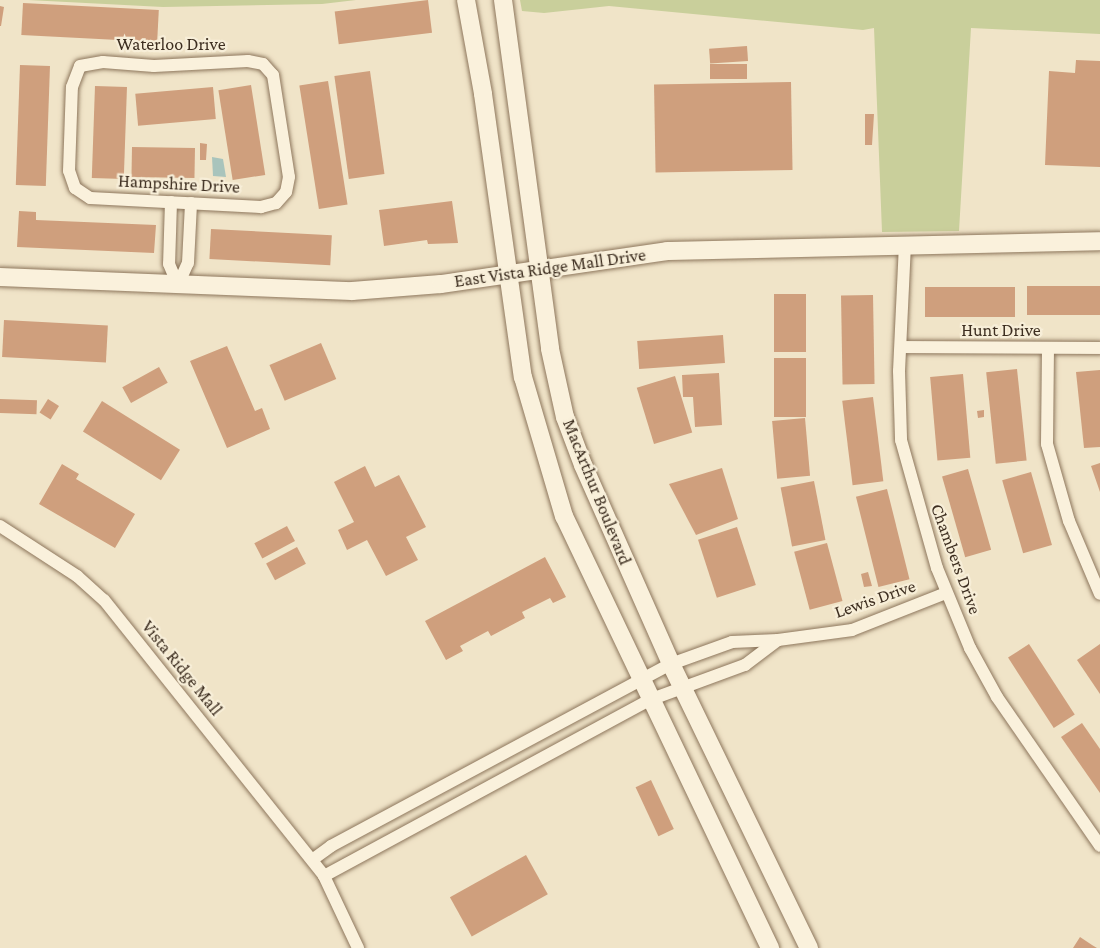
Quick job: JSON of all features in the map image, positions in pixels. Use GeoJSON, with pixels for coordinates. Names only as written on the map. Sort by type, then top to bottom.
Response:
{"type":"FeatureCollection","features":[{"type":"Feature","properties":{"kind":"main road","name":"MacArthur Boulevard"},"geometry":{"type":"LineString","coordinates":[[466,0],[485,105],[507,274],[525,386],[564,516],[771,948]]}},
{"type":"Feature","properties":{"kind":"main road","name":"MacArthur Boulevard"},"geometry":{"type":"LineString","coordinates":[[503,0],[550,349],[566,417],[583,465],[671,664],[809,948]]}},
{"type":"Feature","properties":{"kind":"main road","name":"East Vista Ridge Mall Drive"},"geometry":{"type":"LineString","coordinates":[[0,277],[352,291],[507,274],[667,251],[1100,241]]}},
{"type":"Feature","properties":{"kind":"street","name":"Waterloo Drive"},"geometry":{"type":"LineString","coordinates":[[75,188],[69,171],[72,87],[80,66],[104,62],[154,66],[248,61],[263,64],[273,75],[289,177],[282,198]]}},
{"type":"Feature","properties":{"kind":"street","name":"Hampshire Drive"},"geometry":{"type":"LineString","coordinates":[[75,188],[90,198],[261,207],[282,198]]}},
{"type":"Feature","properties":{"kind":"street"},"geometry":{"type":"LineString","coordinates":[[171,202],[169,264],[178,285]]}},
{"type":"Feature","properties":{"kind":"street"},"geometry":{"type":"LineString","coordinates":[[178,285],[188,263],[191,203]]}},
{"type":"Feature","properties":{"kind":"street","name":"Chambers Drive"},"geometry":{"type":"LineString","coordinates":[[905,244],[901,440],[917,505],[946,593],[970,648],[997,697],[1100,846]]}},
{"type":"Feature","properties":{"kind":"street","name":"Hunt Drive"},"geometry":{"type":"LineString","coordinates":[[902,347],[1100,348]]}},
{"type":"Feature","properties":{"kind":"street"},"geometry":{"type":"LineString","coordinates":[[1048,348],[1047,444],[1069,521],[1100,594]]}},
{"type":"Feature","properties":{"kind":"street","name":"Vista Ridge Mall"},"geometry":{"type":"LineString","coordinates":[[0,526],[77,576],[104,600],[324,876],[358,948]]}},
{"type":"Feature","properties":{"kind":"street","name":"Lewis Drive"},"geometry":{"type":"LineString","coordinates":[[671,664],[732,642],[778,640],[852,630],[946,593]]}},
{"type":"Feature","properties":{"kind":"street","name":"Lewis Drive"},"geometry":{"type":"LineString","coordinates":[[682,688],[745,665],[778,640]]}},
{"type":"Feature","properties":{"kind":"street"},"geometry":{"type":"LineString","coordinates":[[312,860],[331,846],[671,664]]}},
{"type":"Feature","properties":{"kind":"street"},"geometry":{"type":"LineString","coordinates":[[324,876],[652,699],[682,688]]}},
{"type":"Feature","properties":{"kind":"green space"},"geometry":{"type":"Polygon","coordinates":[[[28,0],[356,0],[322,4],[163,7],[28,0]]]}},
{"type":"Feature","properties":{"kind":"green space"},"geometry":{"type":"Polygon","coordinates":[[[520,0],[1100,0],[1100,34],[971,28],[959,231],[882,232],[874,28],[863,30],[609,6],[544,13],[522,11],[520,0]]]}},
{"type":"Feature","properties":{"kind":"water"},"geometry":{"type":"Polygon","coordinates":[[[212,157],[223,159],[226,177],[213,176],[212,157]]]}},
{"type":"Feature","properties":{"kind":"building"},"geometry":{"type":"Polygon","coordinates":[[[428,0],[432,33],[339,44],[335,11],[428,0]]]}},
{"type":"Feature","properties":{"kind":"building"},"geometry":{"type":"Polygon","coordinates":[[[23,3],[159,10],[157,42],[21,35],[23,3]]]}},
{"type":"Feature","properties":{"kind":"building"},"geometry":{"type":"Polygon","coordinates":[[[0,6],[4,7],[1,26],[0,26],[0,6]]]}},
{"type":"Feature","properties":{"kind":"building"},"geometry":{"type":"Polygon","coordinates":[[[747,46],[748,61],[710,64],[709,49],[747,46]]]}},
{"type":"Feature","properties":{"kind":"building"},"geometry":{"type":"Polygon","coordinates":[[[1076,60],[1100,61],[1100,167],[1045,165],[1049,71],[1075,73],[1076,60]]]}},
{"type":"Feature","properties":{"kind":"building"},"geometry":{"type":"Polygon","coordinates":[[[710,64],[747,64],[747,79],[710,79],[710,64]]]}},
{"type":"Feature","properties":{"kind":"building"},"geometry":{"type":"Polygon","coordinates":[[[20,65],[50,66],[46,186],[16,185],[20,65]]]}},
{"type":"Feature","properties":{"kind":"building"},"geometry":{"type":"Polygon","coordinates":[[[370,71],[384,174],[349,179],[334,76],[370,71]]]}},
{"type":"Feature","properties":{"kind":"building"},"geometry":{"type":"Polygon","coordinates":[[[328,81],[348,204],[319,209],[299,86],[328,81]]]}},
{"type":"Feature","properties":{"kind":"building"},"geometry":{"type":"Polygon","coordinates":[[[791,82],[793,170],[656,172],[654,84],[791,82]]]}},
{"type":"Feature","properties":{"kind":"building"},"geometry":{"type":"Polygon","coordinates":[[[251,85],[265,175],[233,180],[218,90],[251,85]]]}},
{"type":"Feature","properties":{"kind":"building"},"geometry":{"type":"Polygon","coordinates":[[[95,86],[127,87],[124,179],[92,178],[95,86]]]}},
{"type":"Feature","properties":{"kind":"building"},"geometry":{"type":"Polygon","coordinates":[[[213,87],[216,119],[138,126],[135,94],[213,87]]]}},
{"type":"Feature","properties":{"kind":"building"},"geometry":{"type":"Polygon","coordinates":[[[865,114],[874,114],[872,145],[865,145],[865,114]]]}},
{"type":"Feature","properties":{"kind":"building"},"geometry":{"type":"Polygon","coordinates":[[[200,143],[207,144],[206,160],[200,160],[200,143]]]}},
{"type":"Feature","properties":{"kind":"building"},"geometry":{"type":"Polygon","coordinates":[[[132,147],[195,148],[194,178],[131,177],[132,147]]]}},
{"type":"Feature","properties":{"kind":"building"},"geometry":{"type":"Polygon","coordinates":[[[452,201],[458,243],[428,244],[427,240],[384,246],[379,210],[452,201]]]}},
{"type":"Feature","properties":{"kind":"building"},"geometry":{"type":"Polygon","coordinates":[[[19,211],[36,212],[36,220],[156,225],[154,253],[17,247],[19,211]]]}},
{"type":"Feature","properties":{"kind":"building"},"geometry":{"type":"Polygon","coordinates":[[[211,229],[332,235],[330,265],[209,259],[211,229]]]}},
{"type":"Feature","properties":{"kind":"building"},"geometry":{"type":"Polygon","coordinates":[[[1027,286],[1100,286],[1100,315],[1027,315],[1027,286]]]}},
{"type":"Feature","properties":{"kind":"building"},"geometry":{"type":"Polygon","coordinates":[[[925,287],[1015,287],[1015,317],[925,317],[925,287]]]}},
{"type":"Feature","properties":{"kind":"building"},"geometry":{"type":"Polygon","coordinates":[[[774,294],[806,294],[806,352],[774,352],[774,294]]]}},
{"type":"Feature","properties":{"kind":"building"},"geometry":{"type":"Polygon","coordinates":[[[873,295],[875,384],[843,385],[841,296],[873,295]]]}},
{"type":"Feature","properties":{"kind":"building"},"geometry":{"type":"Polygon","coordinates":[[[4,320],[108,325],[106,362],[2,357],[4,320]]]}},
{"type":"Feature","properties":{"kind":"building"},"geometry":{"type":"Polygon","coordinates":[[[723,335],[725,363],[639,369],[637,341],[723,335]]]}},
{"type":"Feature","properties":{"kind":"building"},"geometry":{"type":"Polygon","coordinates":[[[321,343],[336,379],[285,401],[269,365],[321,343]]]}},
{"type":"Feature","properties":{"kind":"building"},"geometry":{"type":"Polygon","coordinates":[[[227,346],[255,411],[262,408],[270,429],[227,448],[190,361],[227,346]]]}},
{"type":"Feature","properties":{"kind":"building"},"geometry":{"type":"Polygon","coordinates":[[[774,358],[806,358],[806,417],[774,417],[774,358]]]}},
{"type":"Feature","properties":{"kind":"building"},"geometry":{"type":"Polygon","coordinates":[[[159,367],[168,383],[131,403],[122,387],[159,367]]]}},
{"type":"Feature","properties":{"kind":"building"},"geometry":{"type":"Polygon","coordinates":[[[1017,369],[1027,460],[996,464],[986,372],[1017,369]]]}},
{"type":"Feature","properties":{"kind":"building"},"geometry":{"type":"Polygon","coordinates":[[[1100,370],[1100,447],[1084,448],[1076,372],[1100,370]]]}},
{"type":"Feature","properties":{"kind":"building"},"geometry":{"type":"Polygon","coordinates":[[[719,373],[722,425],[695,427],[693,397],[683,397],[682,375],[719,373]]]}},
{"type":"Feature","properties":{"kind":"building"},"geometry":{"type":"Polygon","coordinates":[[[963,374],[970,458],[937,461],[930,377],[963,374]]]}},
{"type":"Feature","properties":{"kind":"building"},"geometry":{"type":"Polygon","coordinates":[[[675,376],[692,432],[654,444],[637,388],[675,376]]]}},
{"type":"Feature","properties":{"kind":"building"},"geometry":{"type":"Polygon","coordinates":[[[873,397],[883,481],[853,485],[842,401],[873,397]]]}},
{"type":"Feature","properties":{"kind":"building"},"geometry":{"type":"Polygon","coordinates":[[[0,399],[37,400],[36,414],[0,413],[0,399]]]}},
{"type":"Feature","properties":{"kind":"building"},"geometry":{"type":"Polygon","coordinates":[[[48,399],[59,406],[51,419],[40,413],[48,399]]]}},
{"type":"Feature","properties":{"kind":"building"},"geometry":{"type":"Polygon","coordinates":[[[102,401],[180,450],[161,480],[83,432],[102,401]]]}},
{"type":"Feature","properties":{"kind":"building"},"geometry":{"type":"Polygon","coordinates":[[[984,410],[984,417],[978,418],[977,411],[984,410]]]}},
{"type":"Feature","properties":{"kind":"building"},"geometry":{"type":"Polygon","coordinates":[[[805,418],[810,476],[777,479],[772,421],[805,418]]]}},
{"type":"Feature","properties":{"kind":"building"},"geometry":{"type":"Polygon","coordinates":[[[1100,463],[1100,492],[1091,466],[1100,463]]]}},
{"type":"Feature","properties":{"kind":"building"},"geometry":{"type":"Polygon","coordinates":[[[62,464],[79,474],[76,479],[135,514],[115,548],[39,504],[62,464]]]}},
{"type":"Feature","properties":{"kind":"building"},"geometry":{"type":"Polygon","coordinates":[[[365,466],[375,487],[399,475],[426,527],[406,537],[418,560],[386,576],[367,540],[347,550],[338,530],[354,522],[334,482],[365,466]]]}},
{"type":"Feature","properties":{"kind":"building"},"geometry":{"type":"Polygon","coordinates":[[[722,468],[738,519],[696,535],[669,484],[722,468]]]}},
{"type":"Feature","properties":{"kind":"building"},"geometry":{"type":"Polygon","coordinates":[[[968,469],[991,550],[965,557],[942,476],[968,469]]]}},
{"type":"Feature","properties":{"kind":"building"},"geometry":{"type":"Polygon","coordinates":[[[1031,472],[1052,545],[1023,553],[1002,480],[1031,472]]]}},
{"type":"Feature","properties":{"kind":"building"},"geometry":{"type":"Polygon","coordinates":[[[814,481],[825,540],[792,546],[781,487],[814,481]]]}},
{"type":"Feature","properties":{"kind":"building"},"geometry":{"type":"Polygon","coordinates":[[[887,489],[909,579],[878,587],[856,497],[887,489]]]}},
{"type":"Feature","properties":{"kind":"building"},"geometry":{"type":"Polygon","coordinates":[[[287,526],[295,541],[262,558],[254,543],[287,526]]]}},
{"type":"Feature","properties":{"kind":"building"},"geometry":{"type":"Polygon","coordinates":[[[737,527],[756,585],[717,598],[698,540],[737,527]]]}},
{"type":"Feature","properties":{"kind":"building"},"geometry":{"type":"Polygon","coordinates":[[[827,543],[843,601],[810,610],[794,552],[827,543]]]}},
{"type":"Feature","properties":{"kind":"building"},"geometry":{"type":"Polygon","coordinates":[[[297,547],[306,564],[275,580],[266,563],[297,547]]]}},
{"type":"Feature","properties":{"kind":"building"},"geometry":{"type":"Polygon","coordinates":[[[545,557],[566,597],[553,603],[550,598],[522,612],[525,618],[491,636],[488,631],[460,646],[463,651],[446,660],[425,621],[545,557]]]}},
{"type":"Feature","properties":{"kind":"building"},"geometry":{"type":"Polygon","coordinates":[[[868,572],[872,586],[864,587],[861,574],[868,572]]]}},
{"type":"Feature","properties":{"kind":"building"},"geometry":{"type":"Polygon","coordinates":[[[1029,644],[1075,714],[1054,728],[1008,658],[1029,644]]]}},
{"type":"Feature","properties":{"kind":"building"},"geometry":{"type":"Polygon","coordinates":[[[1100,644],[1100,694],[1077,660],[1100,644]]]}},
{"type":"Feature","properties":{"kind":"building"},"geometry":{"type":"Polygon","coordinates":[[[1082,723],[1100,749],[1100,793],[1061,737],[1082,723]]]}},
{"type":"Feature","properties":{"kind":"building"},"geometry":{"type":"Polygon","coordinates":[[[651,780],[674,829],[658,836],[636,787],[651,780]]]}},
{"type":"Feature","properties":{"kind":"building"},"geometry":{"type":"Polygon","coordinates":[[[526,855],[548,894],[472,937],[450,897],[526,855]]]}},
{"type":"Feature","properties":{"kind":"building"},"geometry":{"type":"Polygon","coordinates":[[[1080,937],[1092,945],[1097,948],[1073,948],[1080,937]]]}}]}
